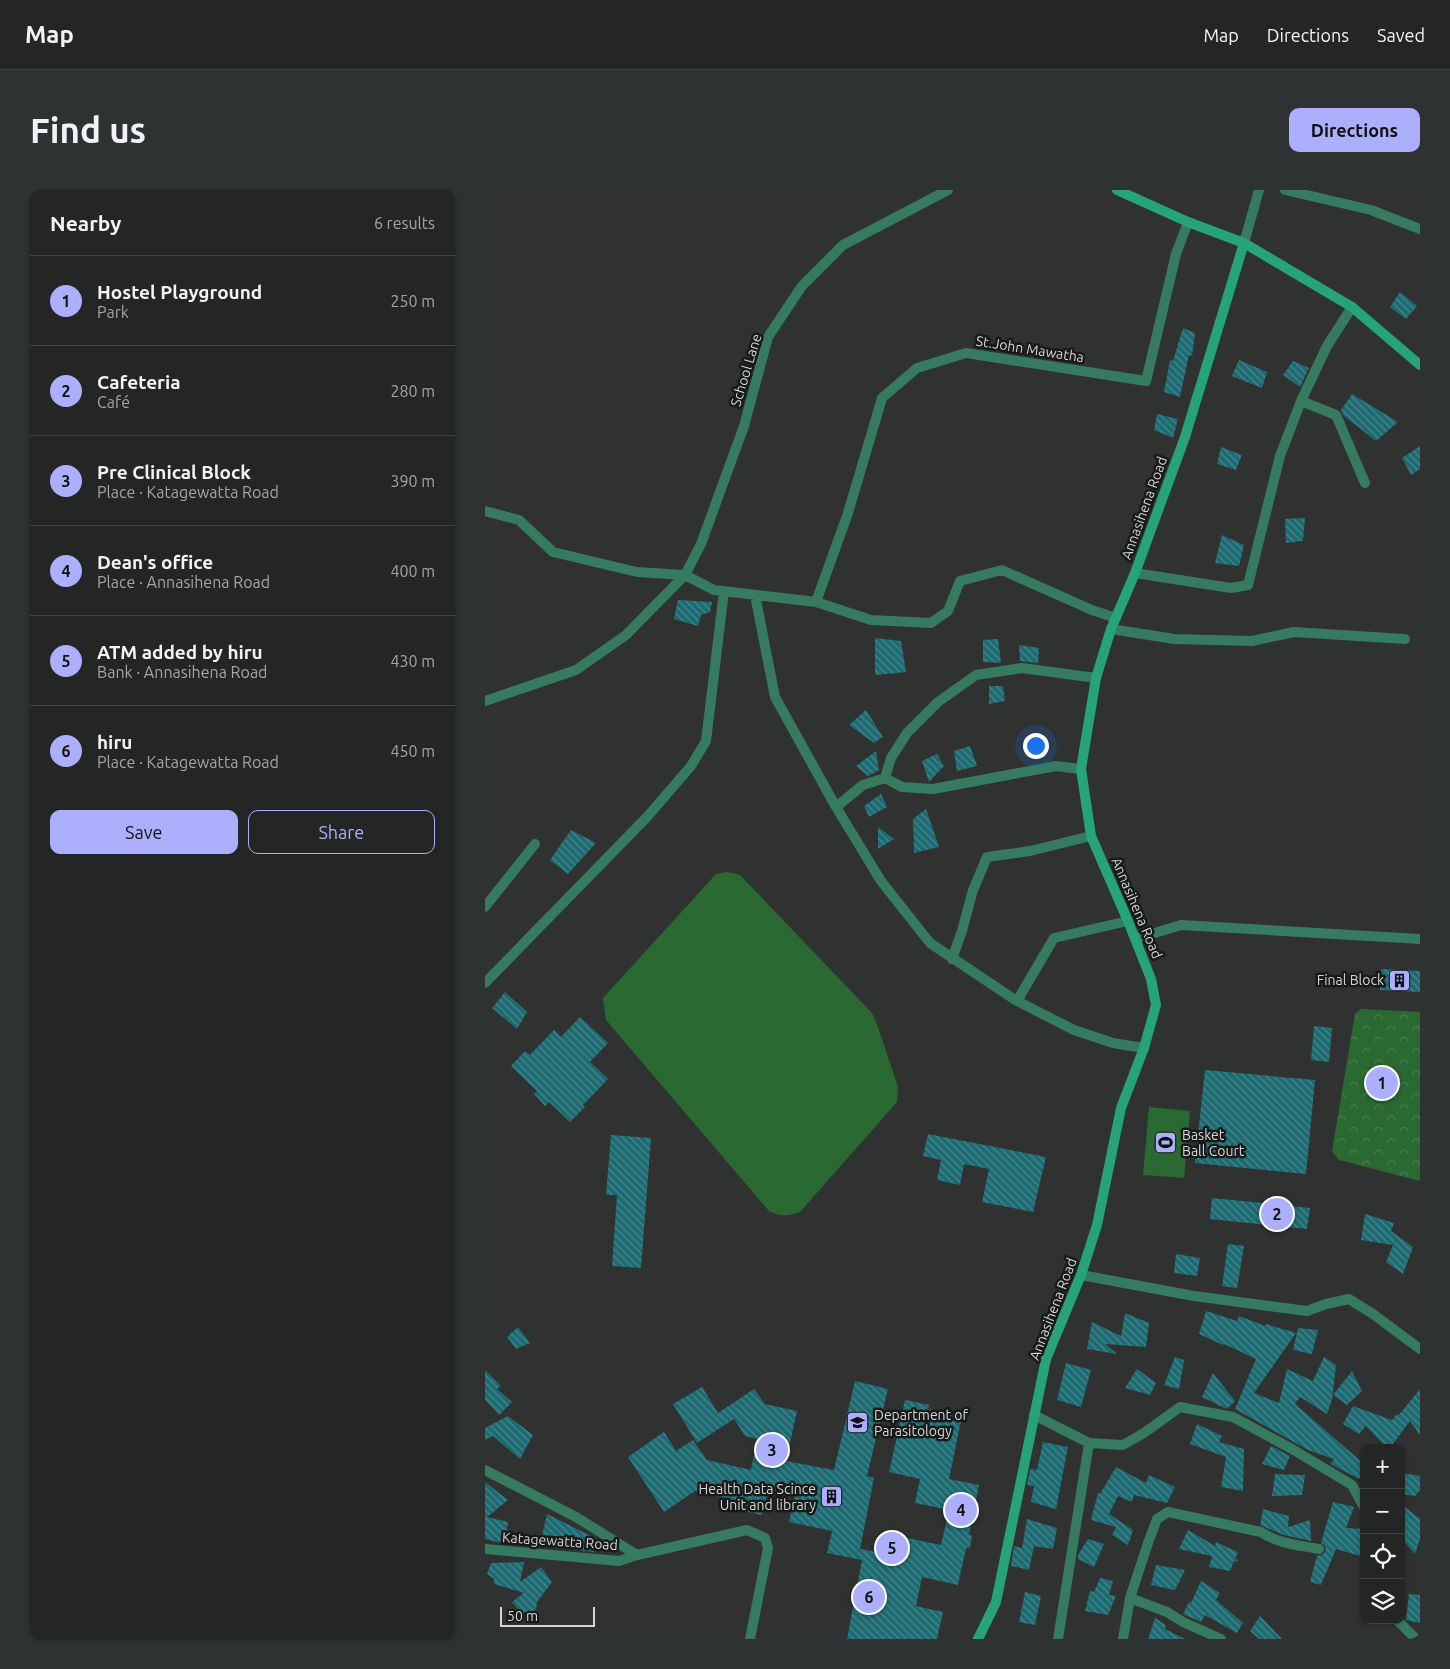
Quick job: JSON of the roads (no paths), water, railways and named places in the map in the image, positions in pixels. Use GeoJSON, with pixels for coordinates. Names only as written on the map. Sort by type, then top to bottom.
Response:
{"type":"FeatureCollection","features":[{"type":"Feature","properties":{"kind":"street","name":"School Lane"},"geometry":{"type":"LineString","coordinates":[[485,701],[576,670],[627,635],[685,575],[701,544],[744,426],[768,337],[802,286],[843,245],[948,190]]}},
{"type":"Feature","properties":{"kind":"street"},"geometry":{"type":"LineString","coordinates":[[1117,190],[1188,222],[1244,243],[1352,308],[1420,365]]}},
{"type":"Feature","properties":{"kind":"street","name":"Annasihena Road"},"geometry":{"type":"LineString","coordinates":[[978,1639],[996,1602],[1046,1359],[1081,1275],[1097,1225],[1121,1108],[1144,1048],[1156,1004],[1151,979],[1091,836],[1081,769],[1096,678],[1111,629],[1135,573],[1185,437],[1259,190]]}},
{"type":"Feature","properties":{"kind":"street"},"geometry":{"type":"LineString","coordinates":[[1285,190],[1371,210],[1420,228]]}},
{"type":"Feature","properties":{"kind":"street","name":"St.John Mawatha"},"geometry":{"type":"LineString","coordinates":[[815,602],[848,513],[882,398],[917,368],[966,353],[1146,381],[1176,254],[1188,222]]}},
{"type":"Feature","properties":{"kind":"street"},"geometry":{"type":"LineString","coordinates":[[1135,573],[1231,588],[1248,585],[1280,456],[1301,401],[1327,346],[1352,308]]}},
{"type":"Feature","properties":{"kind":"street"},"geometry":{"type":"LineString","coordinates":[[1301,401],[1336,415],[1365,482]]}},
{"type":"Feature","properties":{"kind":"street"},"geometry":{"type":"LineString","coordinates":[[485,511],[519,520],[553,552],[637,572],[685,575],[714,590],[815,602],[871,620],[931,623],[948,611],[960,581],[1002,570],[1092,610],[1116,618]]}},
{"type":"Feature","properties":{"kind":"street"},"geometry":{"type":"LineString","coordinates":[[485,983],[647,817],[691,766],[706,741],[724,591]]}},
{"type":"Feature","properties":{"kind":"street"},"geometry":{"type":"LineString","coordinates":[[755,594],[775,696],[881,881],[931,943],[952,959],[1017,1001],[1073,1030],[1113,1043],[1144,1048]]}},
{"type":"Feature","properties":{"kind":"street"},"geometry":{"type":"LineString","coordinates":[[1111,629],[1174,639],[1252,641],[1293,632],[1405,639]]}},
{"type":"Feature","properties":{"kind":"street"},"geometry":{"type":"LineString","coordinates":[[885,778],[891,758],[907,733],[938,702],[976,675],[1022,668],[1096,678]]}},
{"type":"Feature","properties":{"kind":"street"},"geometry":{"type":"LineString","coordinates":[[837,807],[863,785],[885,778],[902,787],[933,789],[1056,766],[1081,769]]}},
{"type":"Feature","properties":{"kind":"street"},"geometry":{"type":"LineString","coordinates":[[952,959],[962,932],[973,890],[987,857],[1030,851],[1091,836]]}},
{"type":"Feature","properties":{"kind":"street"},"geometry":{"type":"LineString","coordinates":[[485,907],[535,844]]}},
{"type":"Feature","properties":{"kind":"street"},"geometry":{"type":"LineString","coordinates":[[1017,1001],[1054,938],[1128,921]]}},
{"type":"Feature","properties":{"kind":"street"},"geometry":{"type":"LineString","coordinates":[[1135,939],[1181,925],[1420,939]]}},
{"type":"Feature","properties":{"kind":"street"},"geometry":{"type":"LineString","coordinates":[[1081,1275],[1194,1296],[1307,1311],[1349,1299],[1373,1314],[1420,1349]]}},
{"type":"Feature","properties":{"kind":"street"},"geometry":{"type":"LineString","coordinates":[[1033,1415],[1089,1443],[1123,1445],[1145,1433],[1180,1407],[1233,1417],[1352,1485],[1360,1500]]}},
{"type":"Feature","properties":{"kind":"street"},"geometry":{"type":"LineString","coordinates":[[1057,1639],[1089,1443]]}},
{"type":"Feature","properties":{"kind":"street"},"geometry":{"type":"LineString","coordinates":[[485,1470],[576,1517],[637,1555]]}},
{"type":"Feature","properties":{"kind":"street"},"geometry":{"type":"LineString","coordinates":[[1123,1639],[1129,1598],[1148,1542],[1157,1519],[1167,1512],[1261,1532],[1283,1543],[1319,1549]]}},
{"type":"Feature","properties":{"kind":"street","name":"Katagewatta Road"},"geometry":{"type":"LineString","coordinates":[[485,1549],[619,1561],[637,1555],[747,1530],[765,1538],[767,1548],[750,1639]]}},
{"type":"Feature","properties":{"kind":"street"},"geometry":{"type":"LineString","coordinates":[[1129,1598],[1167,1612],[1183,1622],[1221,1639]]}},
{"type":"Feature","properties":{"kind":"street"},"geometry":{"type":"LineString","coordinates":[[1401,1624],[1416,1639]]}},
{"type":"Feature","properties":{"kind":"place","name":"Final Block"},"geometry":{"type":"Point","coordinates":[1400,980]}},
{"type":"Feature","properties":{"kind":"place","name":"Hostel Playground"},"geometry":{"type":"Point","coordinates":[1382,1083]}},
{"type":"Feature","properties":{"kind":"place","name":"Basket Ball Court"},"geometry":{"type":"Point","coordinates":[1166,1143]}},
{"type":"Feature","properties":{"kind":"place","name":"Cafeteria"},"geometry":{"type":"Point","coordinates":[1277,1214]}},
{"type":"Feature","properties":{"kind":"place","name":"Department of Parasitology"},"geometry":{"type":"Point","coordinates":[858,1423]}},
{"type":"Feature","properties":{"kind":"place","name":"Pre Clinical Block"},"geometry":{"type":"Point","coordinates":[772,1450]}},
{"type":"Feature","properties":{"kind":"place","name":"Health Data Scince Unit and library"},"geometry":{"type":"Point","coordinates":[832,1497]}},
{"type":"Feature","properties":{"kind":"place","name":"Dean's office"},"geometry":{"type":"Point","coordinates":[961,1510]}},
{"type":"Feature","properties":{"kind":"place","name":"ATM added by hiru"},"geometry":{"type":"Point","coordinates":[892,1548]}},
{"type":"Feature","properties":{"kind":"place","name":"hiru"},"geometry":{"type":"Point","coordinates":[869,1597]}}]}
